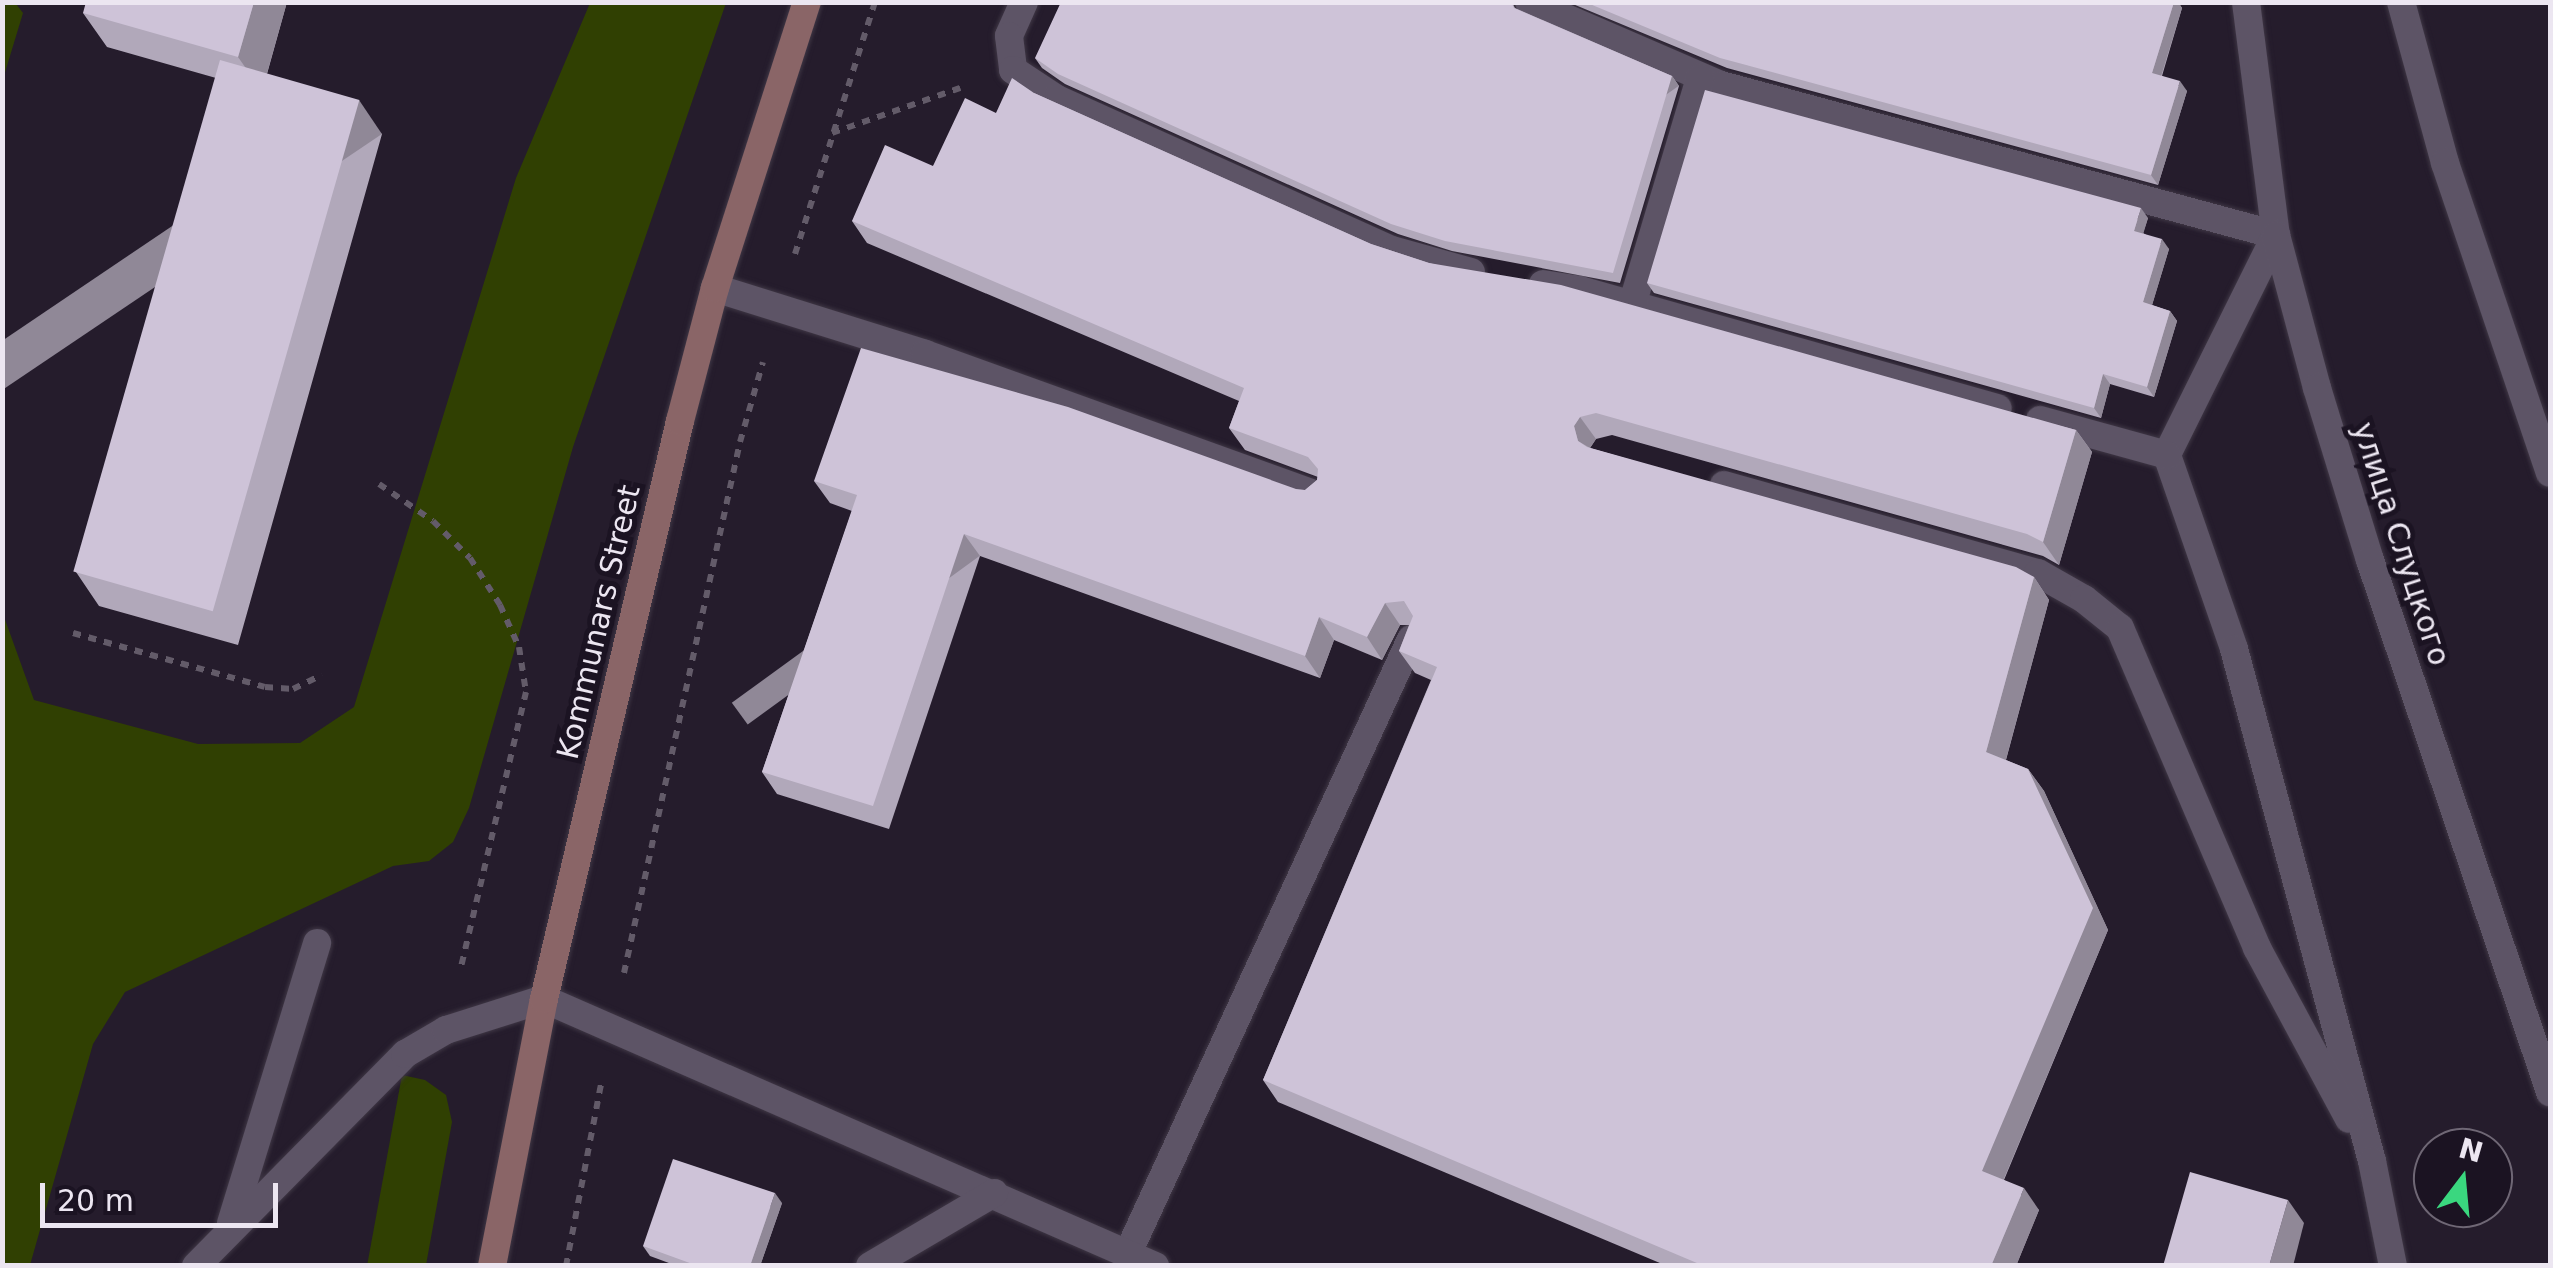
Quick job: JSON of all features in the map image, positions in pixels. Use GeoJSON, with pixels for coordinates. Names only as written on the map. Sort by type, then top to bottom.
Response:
{"type":"FeatureCollection","features":[{"type":"Feature","properties":{"kind":"main road","name":"Kommunars Street"},"geometry":{"type":"LineString","coordinates":[[492,1266],[544,1000],[714,288],[807,2]]}},
{"type":"Feature","properties":{"kind":"street"},"geometry":{"type":"LineString","coordinates":[[1024,2],[1009,36],[1013,70],[1057,99],[1392,250],[1448,268],[1632,305],[2167,456]]}},
{"type":"Feature","properties":{"kind":"street"},"geometry":{"type":"LineString","coordinates":[[1529,2],[1700,78],[2276,234],[2167,456],[2234,649],[2372,1160],[2393,1266]]}},
{"type":"Feature","properties":{"kind":"street","name":"улица Слуцкого"},"geometry":{"type":"LineString","coordinates":[[2246,2],[2276,234],[2370,560],[2550,1092]]}},
{"type":"Feature","properties":{"kind":"street"},"geometry":{"type":"LineString","coordinates":[[2401,2],[2445,162],[2550,474]]}},
{"type":"Feature","properties":{"kind":"street"},"geometry":{"type":"LineString","coordinates":[[1632,305],[1700,78]]}},
{"type":"Feature","properties":{"kind":"street"},"geometry":{"type":"LineString","coordinates":[[714,288],[779,305],[1317,495]]}},
{"type":"Feature","properties":{"kind":"street"},"geometry":{"type":"LineString","coordinates":[[1701,479],[2038,573],[2084,599],[2120,628],[2257,948],[2372,1160]]}},
{"type":"Feature","properties":{"kind":"street"},"geometry":{"type":"LineString","coordinates":[[1128,1253],[1411,638]]}},
{"type":"Feature","properties":{"kind":"street"},"geometry":{"type":"LineString","coordinates":[[220,1266],[317,943]]}},
{"type":"Feature","properties":{"kind":"street"},"geometry":{"type":"LineString","coordinates":[[196,1266],[229,1228],[405,1054],[446,1030],[544,1000],[1155,1266]]}},
{"type":"Feature","properties":{"kind":"street"},"geometry":{"type":"LineString","coordinates":[[870,1266],[994,1193]]}},
{"type":"Feature","properties":{"kind":"path"},"geometry":{"type":"LineString","coordinates":[[566,1266],[612,1030],[740,442],[875,2]]}},
{"type":"Feature","properties":{"kind":"path"},"geometry":{"type":"LineString","coordinates":[[832,133],[1013,70]]}},
{"type":"Feature","properties":{"kind":"path"},"geometry":{"type":"LineString","coordinates":[[378,484],[433,521],[470,558],[500,605],[519,647],[526,692],[446,1030]]}},
{"type":"Feature","properties":{"kind":"path"},"geometry":{"type":"LineString","coordinates":[[73,633],[265,687],[292,689],[322,676]]}},
{"type":"Feature","properties":{"kind":"green space"},"geometry":{"type":"Polygon","coordinates":[[[3,2],[16,4],[23,13],[3,79],[3,2]]]}},
{"type":"Feature","properties":{"kind":"green space"},"geometry":{"type":"Polygon","coordinates":[[[590,3],[726,3],[573,447],[469,808],[453,842],[429,861],[393,866],[125,992],[93,1044],[30,1265],[3,1265],[3,614],[34,700],[198,744],[300,743],[354,707],[516,178],[590,3]]]}},
{"type":"Feature","properties":{"kind":"green space"},"geometry":{"type":"Polygon","coordinates":[[[402,1075],[425,1080],[446,1095],[452,1122],[426,1265],[367,1266],[402,1075]]]}},
{"type":"Feature","properties":{"kind":"building"},"geometry":{"type":"Polygon","coordinates":[[[86,2],[254,2],[238,57],[83,13],[86,2]]]}},
{"type":"Feature","properties":{"kind":"building"},"geometry":{"type":"Polygon","coordinates":[[[1061,2],[1511,2],[1514,8],[1672,76],[1613,273],[1445,241],[1391,224],[1058,74],[1035,58],[1061,2]]]}},
{"type":"Feature","properties":{"kind":"building"},"geometry":{"type":"Polygon","coordinates":[[[1585,2],[2174,2],[2152,73],[2180,81],[2151,175],[1720,58],[1585,2]]]}},
{"type":"Feature","properties":{"kind":"building"},"geometry":{"type":"Polygon","coordinates":[[[220,60],[359,100],[213,611],[73,571],[220,60]]]}},
{"type":"Feature","properties":{"kind":"building"},"geometry":{"type":"Polygon","coordinates":[[[1012,78],[1034,93],[1371,244],[1429,263],[1561,285],[2076,430],[2043,542],[2027,534],[1596,413],[1580,417],[1574,426],[1578,441],[1587,447],[2016,567],[2034,577],[1986,752],[2028,769],[2093,908],[1982,1171],[2024,1188],[1991,1266],[1704,1266],[1263,1080],[1437,667],[1399,651],[1413,616],[1404,601],[1385,603],[1367,637],[1319,617],[1305,656],[964,534],[873,806],[762,772],[857,495],[814,481],[861,348],[1068,407],[1296,489],[1305,490],[1317,480],[1318,469],[1308,457],[1229,428],[1244,388],[852,221],[885,145],[933,166],[965,98],[996,113],[1012,78]]]}},
{"type":"Feature","properties":{"kind":"building"},"geometry":{"type":"Polygon","coordinates":[[[1705,90],[2141,208],[2134,231],[2162,239],[2143,302],[2170,311],[2147,387],[2103,374],[2094,408],[1647,283],[1705,90]]]}},
{"type":"Feature","properties":{"kind":"building"},"geometry":{"type":"Polygon","coordinates":[[[673,1159],[775,1193],[750,1266],[698,1266],[643,1246],[673,1159]]]}},
{"type":"Feature","properties":{"kind":"building"},"geometry":{"type":"Polygon","coordinates":[[[2190,1172],[2288,1200],[2269,1266],[2163,1266],[2190,1172]]]}}]}
